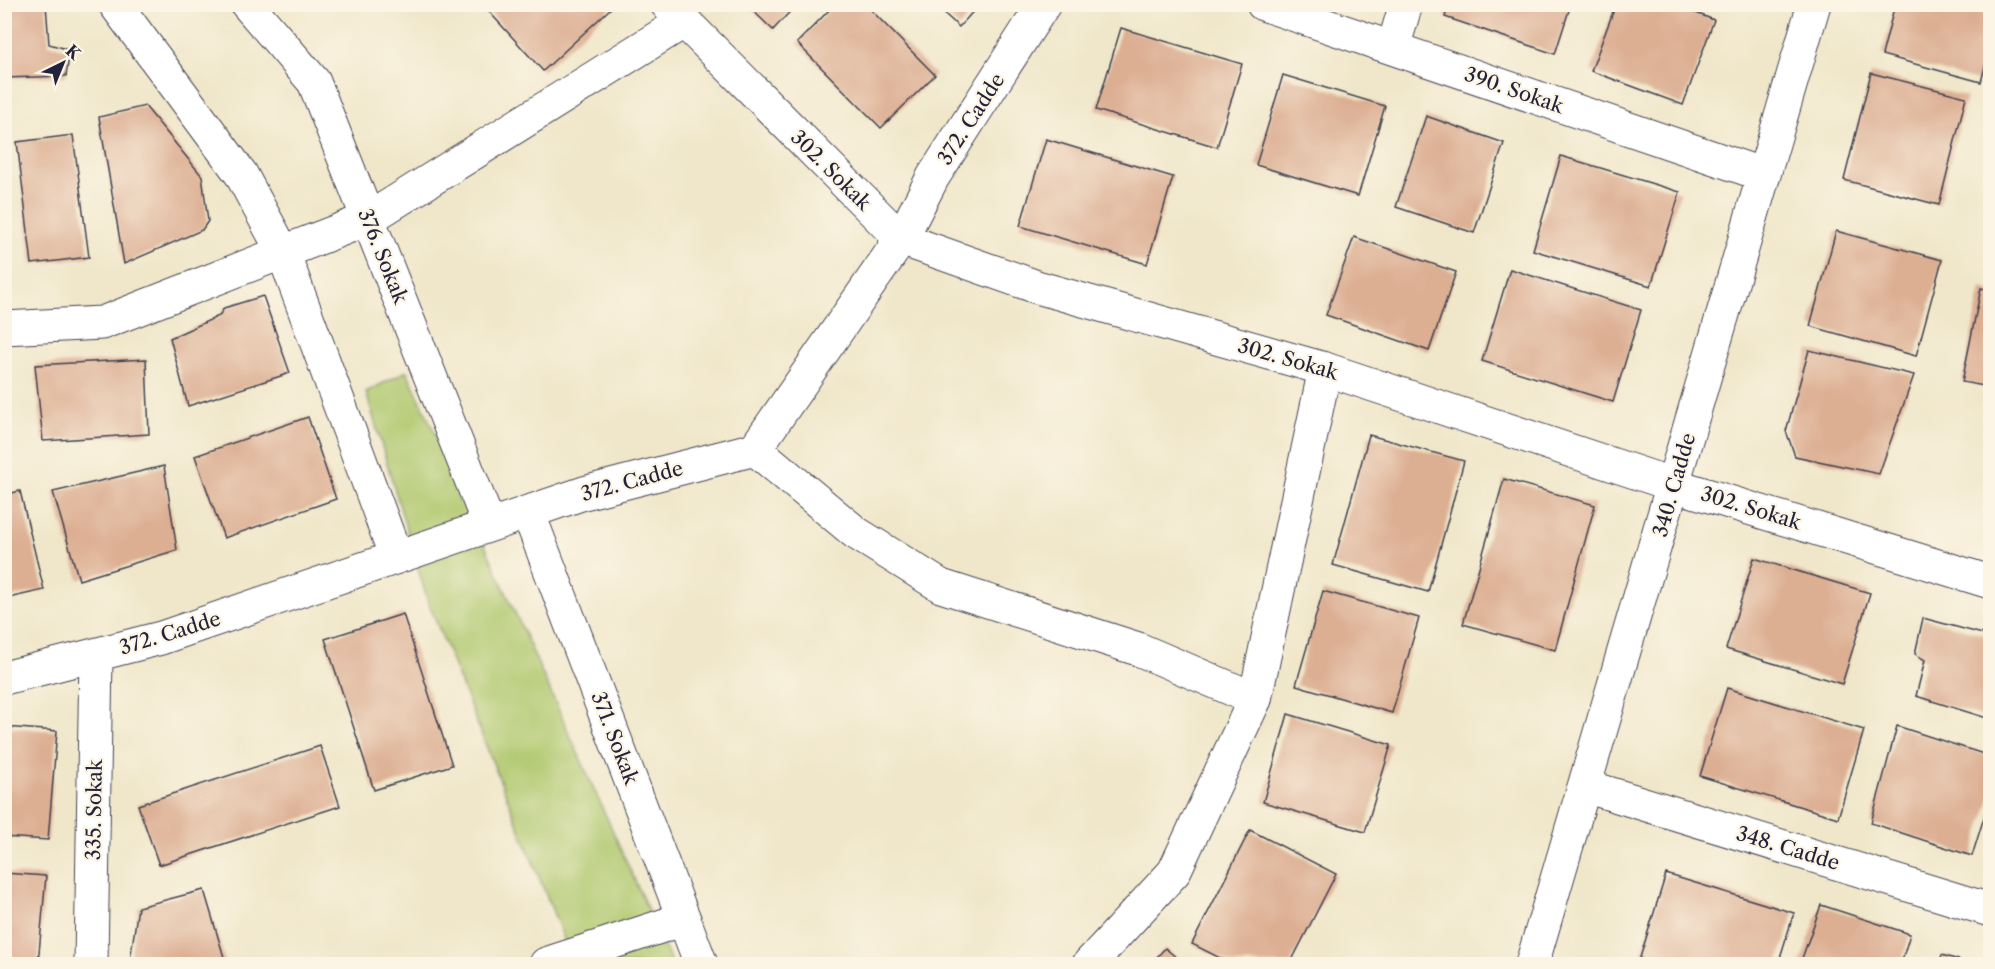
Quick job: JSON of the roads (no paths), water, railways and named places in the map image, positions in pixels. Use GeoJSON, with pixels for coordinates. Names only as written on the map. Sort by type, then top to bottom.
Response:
{"type":"FeatureCollection","features":[{"type":"Feature","properties":{"kind":"street"},"geometry":{"type":"LineString","coordinates":[[115,4],[242,174],[283,252],[396,557]]}},
{"type":"Feature","properties":{"kind":"street","name":"376. Sokak"},"geometry":{"type":"LineString","coordinates":[[247,4],[314,82],[489,525]]}},
{"type":"Feature","properties":{"kind":"street","name":"372. Cadde"},"geometry":{"type":"LineString","coordinates":[[4,678],[160,638],[584,493],[755,449],[901,239],[933,177],[1044,4]]}},
{"type":"Feature","properties":{"kind":"street","name":"390. Sokak"},"geometry":{"type":"LineString","coordinates":[[1263,4],[1764,175]]}},
{"type":"Feature","properties":{"kind":"street"},"geometry":{"type":"LineString","coordinates":[[1392,48],[1406,4]]}},
{"type":"Feature","properties":{"kind":"street","name":"340. Cadde"},"geometry":{"type":"LineString","coordinates":[[1532,964],[1814,4]]}},
{"type":"Feature","properties":{"kind":"street"},"geometry":{"type":"LineString","coordinates":[[4,328],[102,323],[368,219],[675,13]]}},
{"type":"Feature","properties":{"kind":"street","name":"302. Sokak"},"geometry":{"type":"LineString","coordinates":[[675,13],[901,239],[1037,287],[1325,369],[1674,484],[1990,582]]}},
{"type":"Feature","properties":{"kind":"street"},"geometry":{"type":"LineString","coordinates":[[1089,964],[1174,872],[1255,699],[1325,369]]}},
{"type":"Feature","properties":{"kind":"street"},"geometry":{"type":"LineString","coordinates":[[755,449],[856,533],[941,586],[1138,649],[1255,699]]}},
{"type":"Feature","properties":{"kind":"street","name":"371. Sokak"},"geometry":{"type":"LineString","coordinates":[[528,512],[701,964]]}},
{"type":"Feature","properties":{"kind":"street","name":"335. Sokak"},"geometry":{"type":"LineString","coordinates":[[91,964],[96,655]]}},
{"type":"Feature","properties":{"kind":"street","name":"348. Cadde"},"geometry":{"type":"LineString","coordinates":[[1585,786],[1990,910]]}},
{"type":"Feature","properties":{"kind":"street"},"geometry":{"type":"LineString","coordinates":[[546,964],[684,920]]}}]}
